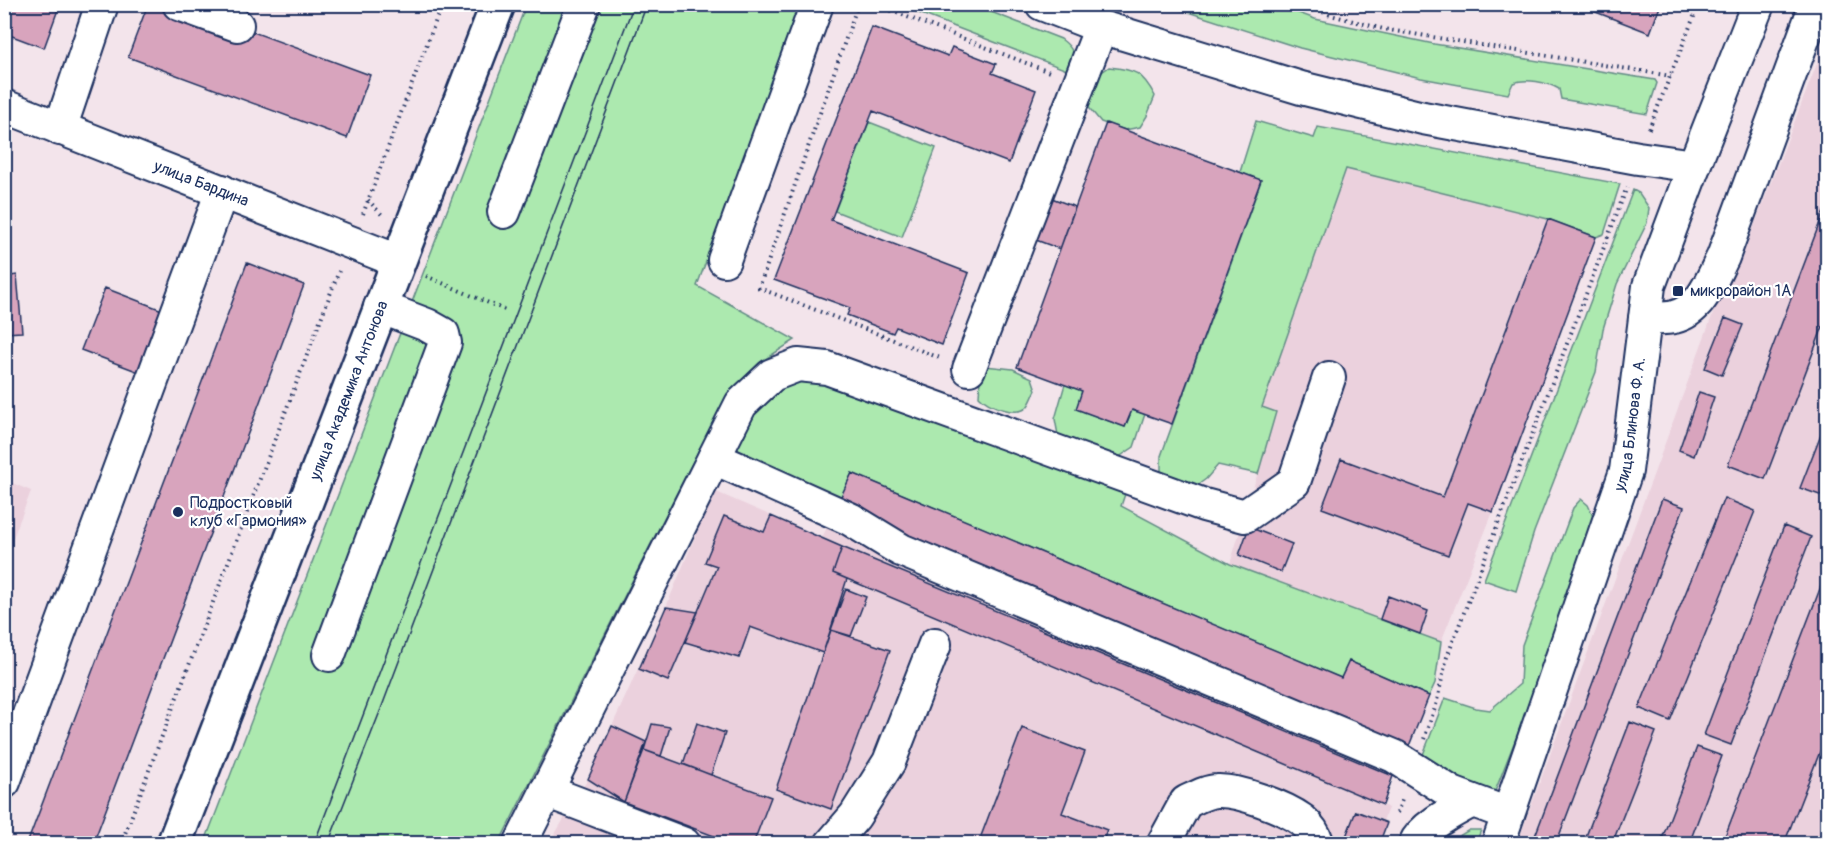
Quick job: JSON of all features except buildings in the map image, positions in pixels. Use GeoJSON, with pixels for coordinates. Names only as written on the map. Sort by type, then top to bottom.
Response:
{"type":"FeatureCollection","features":[{"type":"Feature","properties":{"kind":"main road","name":"улица Академика Антонова"},"geometry":{"type":"LineString","coordinates":[[174,843],[380,307],[411,268],[498,4]]}},
{"type":"Feature","properties":{"kind":"street"},"geometry":{"type":"LineString","coordinates":[[60,129],[102,4]]}},
{"type":"Feature","properties":{"kind":"street"},"geometry":{"type":"LineString","coordinates":[[179,4],[237,25]]}},
{"type":"Feature","properties":{"kind":"street"},"geometry":{"type":"LineString","coordinates":[[504,212],[584,4]]}},
{"type":"Feature","properties":{"kind":"street"},"geometry":{"type":"LineString","coordinates":[[724,260],[817,4]]}},
{"type":"Feature","properties":{"kind":"street","name":"улица Блинова Ф. А."},"geometry":{"type":"LineString","coordinates":[[1497,843],[1626,471],[1649,286],[1758,4]]}},
{"type":"Feature","properties":{"kind":"street"},"geometry":{"type":"LineString","coordinates":[[1646,319],[1673,317],[1690,310],[1704,294],[1723,256],[1816,4]]}},
{"type":"Feature","properties":{"kind":"street"},"geometry":{"type":"LineString","coordinates":[[1045,5],[1101,27],[1301,88],[1423,118],[1638,158],[1694,166]]}},
{"type":"Feature","properties":{"kind":"street"},"geometry":{"type":"LineString","coordinates":[[955,364],[1079,83],[1101,27]]}},
{"type":"Feature","properties":{"kind":"street","name":"улица Бардина"},"geometry":{"type":"LineString","coordinates":[[4,106],[411,268]]}},
{"type":"Feature","properties":{"kind":"street"},"geometry":{"type":"LineString","coordinates":[[4,782],[222,191]]}},
{"type":"Feature","properties":{"kind":"street"},"geometry":{"type":"LineString","coordinates":[[329,655],[445,343],[443,334],[427,325],[380,307]]}},
{"type":"Feature","properties":{"kind":"street"},"geometry":{"type":"LineString","coordinates":[[520,843],[741,404],[772,375],[798,365],[827,368],[1204,505],[1245,516],[1294,482],[1329,378]]}},
{"type":"Feature","properties":{"kind":"street"},"geometry":{"type":"LineString","coordinates":[[714,458],[850,519],[901,550],[1394,756],[1452,793],[1508,814]]}},
{"type":"Feature","properties":{"kind":"street"},"geometry":{"type":"LineString","coordinates":[[831,843],[855,816],[889,762],[935,644]]}},
{"type":"Feature","properties":{"kind":"street"},"geometry":{"type":"LineString","coordinates":[[546,791],[684,843]]}},
{"type":"Feature","properties":{"kind":"street"},"geometry":{"type":"LineString","coordinates":[[1163,843],[1186,802],[1216,791],[1243,795],[1271,804],[1302,820],[1314,834],[1318,843]]}},
{"type":"Feature","properties":{"kind":"street"},"geometry":{"type":"LineString","coordinates":[[1415,843],[1417,838],[1436,823],[1472,801]]}},
{"type":"Feature","properties":{"kind":"path"},"geometry":{"type":"LineString","coordinates":[[121,843],[442,4]]}},
{"type":"Feature","properties":{"kind":"path"},"geometry":{"type":"LineString","coordinates":[[858,4],[759,288],[955,364]]}},
{"type":"Feature","properties":{"kind":"path"},"geometry":{"type":"LineString","coordinates":[[874,4],[1079,83]]}},
{"type":"Feature","properties":{"kind":"path"},"geometry":{"type":"LineString","coordinates":[[1300,4],[1383,29],[1671,75]]}},
{"type":"Feature","properties":{"kind":"path"},"geometry":{"type":"LineString","coordinates":[[1394,820],[1436,705],[1447,657],[1699,4]]}},
{"type":"Feature","properties":{"kind":"path"},"geometry":{"type":"LineString","coordinates":[[368,200],[390,224]]}},
{"type":"Feature","properties":{"kind":"path"},"geometry":{"type":"LineString","coordinates":[[411,268],[505,310]]}},
{"type":"Feature","properties":{"kind":"shaded area"},"geometry":{"type":"Polygon","coordinates":[[[1827,38],[1827,843],[1517,844],[1732,262],[1740,262],[1827,38]]]}},
{"type":"Feature","properties":{"kind":"shaded area"},"geometry":{"type":"Polygon","coordinates":[[[1346,169],[1548,219],[1596,237],[1493,512],[1441,642],[1230,564],[1276,413],[1262,407],[1346,169]]]}},
{"type":"Feature","properties":{"kind":"shaded area"},"geometry":{"type":"Polygon","coordinates":[[[852,473],[1341,677],[1349,661],[1429,696],[1409,746],[1393,776],[1383,805],[1388,808],[1383,821],[1387,823],[1379,843],[549,844],[588,779],[666,607],[714,491],[822,538],[852,473]]]}},
{"type":"Feature","properties":{"kind":"shaded area"},"geometry":{"type":"Polygon","coordinates":[[[5,480],[31,491],[5,559],[5,480]]]}},
{"type":"Feature","properties":{"kind":"green space"},"geometry":{"type":"Polygon","coordinates":[[[526,5],[800,5],[697,286],[795,340],[759,363],[736,386],[723,405],[499,843],[204,844],[526,5]]]}},
{"type":"Feature","properties":{"kind":"green space"},"geometry":{"type":"Polygon","coordinates":[[[898,5],[973,5],[1061,39],[1073,53],[1072,72],[898,5]]]}},
{"type":"Feature","properties":{"kind":"green space"},"geometry":{"type":"Polygon","coordinates":[[[1166,5],[1277,5],[1315,19],[1434,44],[1655,80],[1657,83],[1647,114],[1561,99],[1559,89],[1549,84],[1536,82],[1513,83],[1508,94],[1421,78],[1300,48],[1166,5]]]}},
{"type":"Feature","properties":{"kind":"green space"},"geometry":{"type":"Polygon","coordinates":[[[1109,67],[1126,69],[1142,77],[1155,96],[1140,127],[1125,130],[1101,122],[1085,103],[1099,74],[1109,67]]]}},
{"type":"Feature","properties":{"kind":"green space"},"geometry":{"type":"Polygon","coordinates":[[[1256,121],[1314,138],[1318,127],[1620,184],[1604,234],[1596,237],[1548,219],[1346,169],[1262,407],[1276,412],[1258,474],[1218,465],[1206,479],[1192,489],[1173,482],[1161,472],[1161,456],[1261,181],[1240,172],[1256,121]]]}},
{"type":"Feature","properties":{"kind":"green space"},"geometry":{"type":"Polygon","coordinates":[[[869,122],[936,148],[902,237],[835,211],[869,122]]]}},
{"type":"Feature","properties":{"kind":"green space"},"geometry":{"type":"Polygon","coordinates":[[[1633,190],[1639,193],[1649,208],[1647,223],[1617,284],[1603,329],[1596,372],[1534,532],[1516,591],[1484,580],[1633,190]]]}},
{"type":"Feature","properties":{"kind":"green space"},"geometry":{"type":"Polygon","coordinates":[[[985,366],[1013,369],[1032,378],[1036,390],[1027,407],[1010,411],[983,400],[979,396],[980,381],[985,366]]]}},
{"type":"Feature","properties":{"kind":"green space"},"geometry":{"type":"Polygon","coordinates":[[[800,379],[824,379],[1127,488],[1121,506],[1230,564],[1441,642],[1435,683],[1429,696],[1349,661],[1341,678],[852,473],[836,507],[728,455],[747,411],[775,388],[800,379]]]}},
{"type":"Feature","properties":{"kind":"green space"},"geometry":{"type":"Polygon","coordinates":[[[1065,384],[1082,391],[1077,409],[1125,427],[1132,410],[1145,414],[1134,447],[1119,457],[1058,435],[1055,419],[1065,384]]]}},
{"type":"Feature","properties":{"kind":"green space"},"geometry":{"type":"Polygon","coordinates":[[[1581,499],[1588,505],[1595,520],[1549,654],[1494,794],[1419,765],[1445,698],[1490,710],[1520,684],[1522,645],[1573,508],[1581,499]]]}},
{"type":"Feature","properties":{"kind":"green space"},"geometry":{"type":"Polygon","coordinates":[[[1469,830],[1481,830],[1476,843],[1454,843],[1459,836],[1469,830]]]}},
{"type":"Feature","properties":{"kind":"tram line"},"geometry":{"type":"LineString","coordinates":[[314,844],[634,4]]}},
{"type":"Feature","properties":{"kind":"tram line"},"geometry":{"type":"LineString","coordinates":[[328,844],[647,4]]}},
{"type":"Feature","properties":{"kind":"place","name":"микрорайон 1А"},"geometry":{"type":"Point","coordinates":[1678,291]}},
{"type":"Feature","properties":{"kind":"place","name":"Подростковый клуб «Гармония»"},"geometry":{"type":"Point","coordinates":[178,512]}}]}
